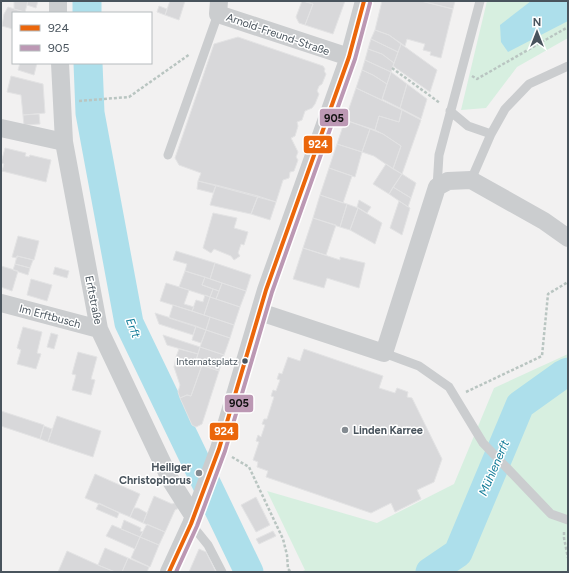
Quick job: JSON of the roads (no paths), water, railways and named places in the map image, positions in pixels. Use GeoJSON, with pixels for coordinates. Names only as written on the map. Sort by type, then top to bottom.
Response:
{"type":"FeatureCollection","features":[{"type":"Feature","properties":{"kind":"street"},"geometry":{"type":"LineString","coordinates":[[58,1],[58,12]]}},
{"type":"Feature","properties":{"kind":"street"},"geometry":{"type":"LineString","coordinates":[[169,572],[194,516],[218,449],[281,244],[349,58],[364,1]]}},
{"type":"Feature","properties":{"kind":"street","name":"Arnold-Freund-Straße"},"geometry":{"type":"LineString","coordinates":[[219,7],[349,58]]}},
{"type":"Feature","properties":{"kind":"street","name":"Erftstraße"},"geometry":{"type":"LineString","coordinates":[[60,64],[64,142],[99,329],[171,481],[194,516]]}},
{"type":"Feature","properties":{"kind":"street"},"geometry":{"type":"LineString","coordinates":[[1,128],[64,142]]}},
{"type":"Feature","properties":{"kind":"street"},"geometry":{"type":"LineString","coordinates":[[260,312],[384,353],[437,188],[448,181],[471,180],[544,221],[568,238]]}},
{"type":"Feature","properties":{"kind":"street","name":"Im Erftbusch"},"geometry":{"type":"LineString","coordinates":[[1,304],[99,329]]}},
{"type":"Feature","properties":{"kind":"lane"},"geometry":{"type":"LineString","coordinates":[[437,188],[439,155],[480,1]]}},
{"type":"Feature","properties":{"kind":"lane"},"geometry":{"type":"LineString","coordinates":[[168,155],[219,7]]}},
{"type":"Feature","properties":{"kind":"lane"},"geometry":{"type":"LineString","coordinates":[[471,180],[491,134],[505,109],[529,84],[568,66]]}},
{"type":"Feature","properties":{"kind":"lane"},"geometry":{"type":"LineString","coordinates":[[450,111],[468,126],[491,134]]}},
{"type":"Feature","properties":{"kind":"lane"},"geometry":{"type":"LineString","coordinates":[[384,353],[419,366],[449,387],[483,443],[551,514],[567,520]]}},
{"type":"Feature","properties":{"kind":"lane"},"geometry":{"type":"LineString","coordinates":[[194,516],[222,572]]}},
{"type":"Feature","properties":{"kind":"water"},"geometry":{"type":"Polygon","coordinates":[[[531,1],[568,1],[568,21],[508,52],[501,42],[500,25],[531,1]]]}},
{"type":"Feature","properties":{"kind":"waterway","name":"Erft"},"geometry":{"type":"LineString","coordinates":[[87,1],[87,12]]}},
{"type":"Feature","properties":{"kind":"waterway","name":"Erft"},"geometry":{"type":"LineString","coordinates":[[88,64],[90,113],[129,323],[249,572]]}},
{"type":"Feature","properties":{"kind":"waterway","name":"Mühlenerft"},"geometry":{"type":"LineString","coordinates":[[430,572],[458,553],[520,405],[568,372]]}},
{"type":"Feature","properties":{"kind":"place","name":"Internatsplatz"},"geometry":{"type":"Point","coordinates":[245,361]}},
{"type":"Feature","properties":{"kind":"place","name":"Linden Karree"},"geometry":{"type":"Point","coordinates":[345,430]}},
{"type":"Feature","properties":{"kind":"place","name":"Heiliger Christophorus"},"geometry":{"type":"Point","coordinates":[199,473]}}]}
